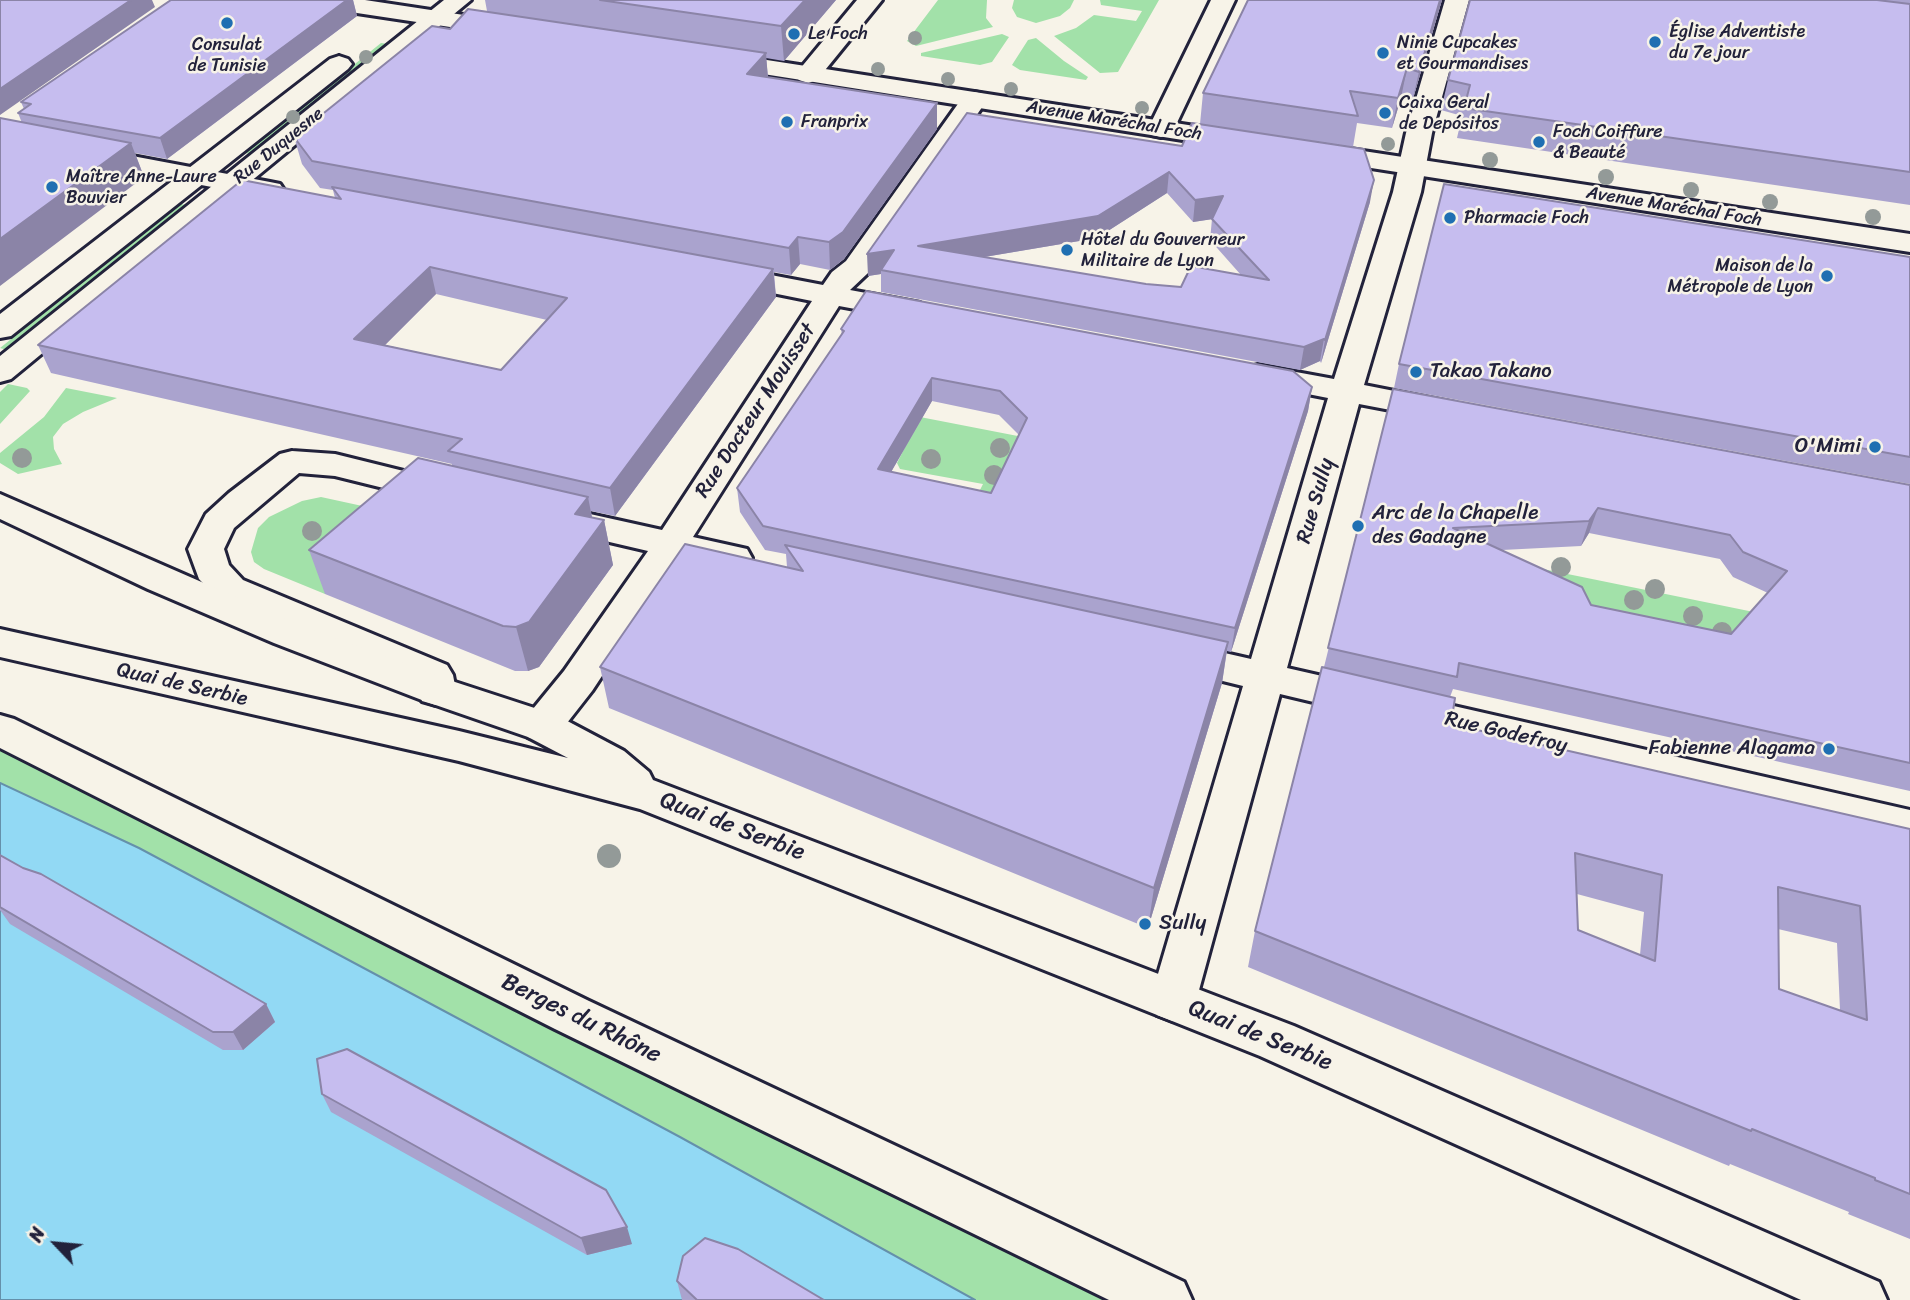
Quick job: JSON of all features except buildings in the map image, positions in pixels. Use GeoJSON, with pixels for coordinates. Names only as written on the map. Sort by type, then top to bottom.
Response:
{"type":"FeatureCollection","features":[{"type":"Feature","properties":{"kind":"street"},"geometry":{"type":"LineString","coordinates":[[317,0],[420,10],[536,33]]}},
{"type":"Feature","properties":{"kind":"street","name":"Rue Duquesne"},"geometry":{"type":"LineString","coordinates":[[0,329],[369,41],[420,10],[459,0]]}},
{"type":"Feature","properties":{"kind":"street"},"geometry":{"type":"LineString","coordinates":[[807,75],[870,0]]}},
{"type":"Feature","properties":{"kind":"street"},"geometry":{"type":"LineString","coordinates":[[1161,129],[1223,0]]}},
{"type":"Feature","properties":{"kind":"street","name":"Rue Sully"},"geometry":{"type":"LineString","coordinates":[[1172,1001],[1346,392],[1402,211],[1457,0]]}},
{"type":"Feature","properties":{"kind":"street","name":"Rue Duquesne"},"geometry":{"type":"LineString","coordinates":[[0,372],[233,183],[420,10]]}},
{"type":"Feature","properties":{"kind":"street","name":"Avenue Maréchal Foch"},"geometry":{"type":"LineString","coordinates":[[685,56],[1271,145]]}},
{"type":"Feature","properties":{"kind":"street","name":"Rue Docteur Mouisset"},"geometry":{"type":"LineString","coordinates":[[542,726],[593,661],[831,295],[843,278],[857,267],[974,100]]}},
{"type":"Feature","properties":{"kind":"street"},"geometry":{"type":"LineString","coordinates":[[4,129],[196,176],[293,194]]}},
{"type":"Feature","properties":{"kind":"street","name":"Avenue Maréchal Foch"},"geometry":{"type":"LineString","coordinates":[[1298,150],[1910,243]]}},
{"type":"Feature","properties":{"kind":"street"},"geometry":{"type":"LineString","coordinates":[[696,270],[935,315]]}},
{"type":"Feature","properties":{"kind":"street"},"geometry":{"type":"LineString","coordinates":[[1228,370],[1466,414]]}},
{"type":"Feature","properties":{"kind":"street"},"geometry":{"type":"LineString","coordinates":[[436,691],[433,675],[230,589],[212,570],[206,549],[219,522],[241,501],[292,462],[335,465],[472,498]]}},
{"type":"Feature","properties":{"kind":"street","name":"Quai de Serbie"},"geometry":{"type":"LineString","coordinates":[[0,505],[161,580],[287,634],[436,691],[542,726],[609,762],[649,795]]}},
{"type":"Feature","properties":{"kind":"street"},"geometry":{"type":"LineString","coordinates":[[526,511],[767,565]]}},
{"type":"Feature","properties":{"kind":"street","name":"Quai de Serbie"},"geometry":{"type":"LineString","coordinates":[[0,643],[459,746],[649,795],[1277,1041],[1860,1300]]}},
{"type":"Feature","properties":{"kind":"street","name":"Rue Godefroy"},"geometry":{"type":"LineString","coordinates":[[1135,647],[1910,827]]}},
{"type":"Feature","properties":{"kind":"street","name":"Berges du Rhône"},"geometry":{"type":"LineString","coordinates":[[0,730],[572,1015],[1165,1300]]}},
{"type":"Feature","properties":{"kind":"green space"},"geometry":{"type":"Polygon","coordinates":[[[938,0],[987,0],[986,18],[993,27],[916,46],[907,41],[938,0]]]}},
{"type":"Feature","properties":{"kind":"green space"},"geometry":{"type":"Polygon","coordinates":[[[1014,0],[1074,0],[1070,8],[1060,16],[1036,23],[1017,17],[1012,8],[1014,0]]]}},
{"type":"Feature","properties":{"kind":"green space"},"geometry":{"type":"Polygon","coordinates":[[[1100,0],[1159,0],[1118,72],[1100,73],[1054,36],[1076,28],[1094,15],[1136,21],[1142,11],[1101,5],[1100,0]]]}},
{"type":"Feature","properties":{"kind":"green space"},"geometry":{"type":"Polygon","coordinates":[[[1002,34],[1009,37],[992,62],[980,65],[921,56],[921,53],[1002,34]]]}},
{"type":"Feature","properties":{"kind":"green space"},"geometry":{"type":"Polygon","coordinates":[[[1036,38],[1088,77],[1086,80],[1020,70],[1012,65],[1028,40],[1036,38]]]}},
{"type":"Feature","properties":{"kind":"green space"},"geometry":{"type":"Polygon","coordinates":[[[381,43],[388,44],[251,154],[244,153],[381,43]]]}},
{"type":"Feature","properties":{"kind":"green space"},"geometry":{"type":"Polygon","coordinates":[[[180,204],[188,205],[7,350],[0,348],[180,204]]]}},
{"type":"Feature","properties":{"kind":"green space"},"geometry":{"type":"Polygon","coordinates":[[[8,384],[30,391],[0,424],[0,392],[8,384]]]}},
{"type":"Feature","properties":{"kind":"green space"},"geometry":{"type":"Polygon","coordinates":[[[66,388],[117,398],[83,412],[63,424],[53,437],[54,449],[62,464],[18,474],[0,463],[0,453],[44,417],[66,388]]]}},
{"type":"Feature","properties":{"kind":"green space"},"geometry":{"type":"Polygon","coordinates":[[[920,417],[1028,438],[1029,466],[969,512],[983,484],[900,469],[897,463],[920,417]]]}},
{"type":"Feature","properties":{"kind":"green space"},"geometry":{"type":"Polygon","coordinates":[[[321,497],[413,517],[325,594],[264,569],[254,562],[251,552],[258,528],[269,517],[302,501],[321,497]]]}},
{"type":"Feature","properties":{"kind":"green space"},"geometry":{"type":"Polygon","coordinates":[[[1543,569],[1793,620],[1794,657],[1574,628],[1543,569]]]}},
{"type":"Feature","properties":{"kind":"green space"},"geometry":{"type":"Polygon","coordinates":[[[0,748],[1119,1300],[975,1300],[139,848],[0,783],[0,748]]]}},
{"type":"Feature","properties":{"kind":"water"},"geometry":{"type":"Polygon","coordinates":[[[0,783],[139,848],[680,1137],[975,1300],[0,1300],[0,783]]]}},
{"type":"Feature","properties":{"kind":"place","name":"Consulat de Tunisie"},"geometry":{"type":"Point","coordinates":[227,23]}},
{"type":"Feature","properties":{"kind":"place","name":"Le Foch"},"geometry":{"type":"Point","coordinates":[794,34]}},
{"type":"Feature","properties":{"kind":"place","name":"Église Adventiste du 7e jour"},"geometry":{"type":"Point","coordinates":[1655,42]}},
{"type":"Feature","properties":{"kind":"place","name":"Ninie Cupcakes et Gourmandises"},"geometry":{"type":"Point","coordinates":[1383,53]}},
{"type":"Feature","properties":{"kind":"place","name":"Caixa Geral de Depósitos"},"geometry":{"type":"Point","coordinates":[1385,113]}},
{"type":"Feature","properties":{"kind":"place","name":"Franprix"},"geometry":{"type":"Point","coordinates":[787,122]}},
{"type":"Feature","properties":{"kind":"place","name":"Foch Coiffure & Beauté"},"geometry":{"type":"Point","coordinates":[1539,142]}},
{"type":"Feature","properties":{"kind":"place","name":"Maître Anne-Laure Bouvier"},"geometry":{"type":"Point","coordinates":[52,187]}},
{"type":"Feature","properties":{"kind":"place","name":"Pharmacie Foch"},"geometry":{"type":"Point","coordinates":[1450,218]}},
{"type":"Feature","properties":{"kind":"place","name":"Hôtel du Gouverneur Militaire de Lyon"},"geometry":{"type":"Point","coordinates":[1067,250]}},
{"type":"Feature","properties":{"kind":"place","name":"Maison de la Métropole de Lyon"},"geometry":{"type":"Point","coordinates":[1827,276]}},
{"type":"Feature","properties":{"kind":"place","name":"Takao Takano"},"geometry":{"type":"Point","coordinates":[1416,372]}},
{"type":"Feature","properties":{"kind":"place","name":"O'Mimi"},"geometry":{"type":"Point","coordinates":[1875,447]}},
{"type":"Feature","properties":{"kind":"place","name":"Arc de la Chapelle des Gadagne"},"geometry":{"type":"Point","coordinates":[1358,526]}},
{"type":"Feature","properties":{"kind":"place","name":"Fabienne Alagama"},"geometry":{"type":"Point","coordinates":[1829,749]}},
{"type":"Feature","properties":{"kind":"place","name":"Sully"},"geometry":{"type":"Point","coordinates":[1145,924]}}]}
